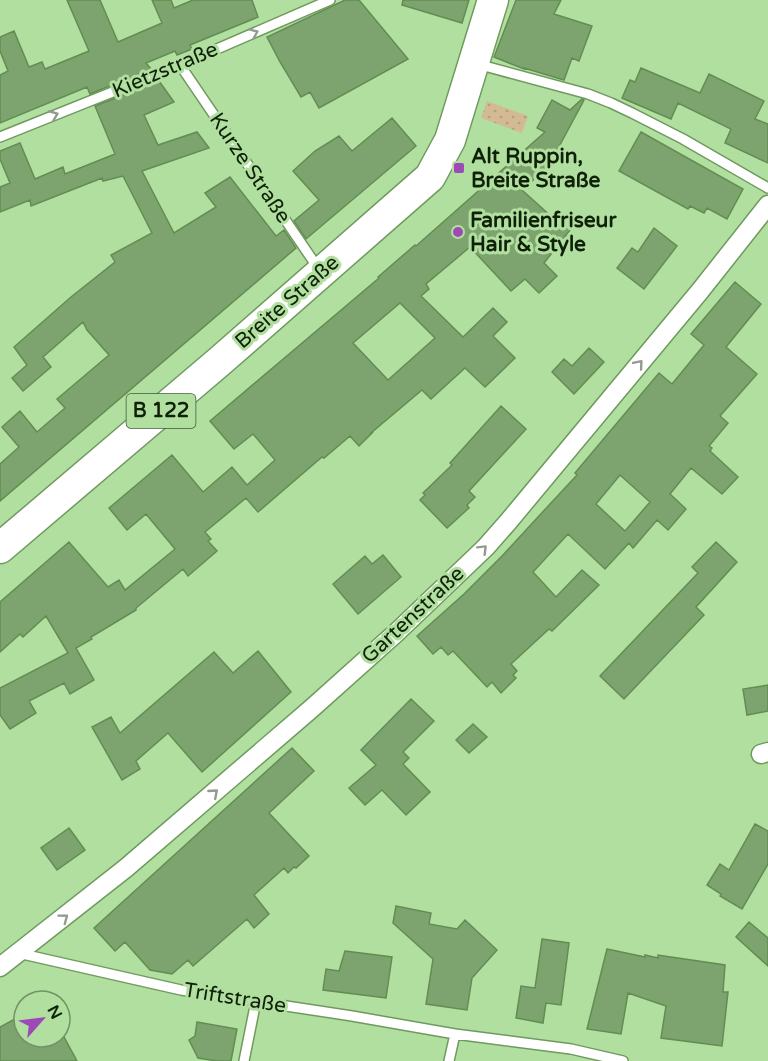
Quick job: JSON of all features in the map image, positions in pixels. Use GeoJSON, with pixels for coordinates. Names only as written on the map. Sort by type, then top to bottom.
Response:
{"type":"FeatureCollection","features":[{"type":"Feature","properties":{"kind":"main road","name":"Breite Straße"},"geometry":{"type":"LineString","coordinates":[[0,548],[430,177],[450,140],[493,0]]}},
{"type":"Feature","properties":{"kind":"street","name":"Gartenstraße"},"geometry":{"type":"LineString","coordinates":[[0,968],[126,868],[261,752],[397,632],[486,547],[686,308],[768,205]]}},
{"type":"Feature","properties":{"kind":"lane","name":"Kietzstraße"},"geometry":{"type":"LineString","coordinates":[[0,138],[330,0]]}},
{"type":"Feature","properties":{"kind":"lane"},"geometry":{"type":"LineString","coordinates":[[474,63],[588,94],[611,103],[683,139],[768,188]]}},
{"type":"Feature","properties":{"kind":"lane","name":"Kurze Straße"},"geometry":{"type":"LineString","coordinates":[[180,64],[321,272]]}},
{"type":"Feature","properties":{"kind":"lane","name":"Triftstraße"},"geometry":{"type":"LineString","coordinates":[[18,954],[181,990],[455,1034],[571,1049],[623,1061]]}},
{"type":"Feature","properties":{"kind":"lane"},"geometry":{"type":"LineString","coordinates":[[244,1061],[256,1001]]}},
{"type":"Feature","properties":{"kind":"lane"},"geometry":{"type":"LineString","coordinates":[[449,1061],[455,1034]]}},
{"type":"Feature","properties":{"kind":"shaded area"},"geometry":{"type":"Polygon","coordinates":[[[487,101],[528,116],[522,133],[481,118],[487,101]]]}},
{"type":"Feature","properties":{"kind":"building"},"geometry":{"type":"Polygon","coordinates":[[[67,0],[100,0],[118,42],[162,23],[152,0],[171,0],[174,8],[193,0],[252,0],[258,17],[190,45],[192,49],[177,55],[175,51],[146,63],[151,69],[90,94],[87,87],[0,123],[0,75],[8,71],[0,51],[0,37],[14,31],[29,67],[42,62],[45,69],[89,51],[67,0]]]}},
{"type":"Feature","properties":{"kind":"building"},"geometry":{"type":"Polygon","coordinates":[[[345,0],[359,0],[408,59],[319,108],[310,92],[301,97],[267,37],[345,0]]]}},
{"type":"Feature","properties":{"kind":"building"},"geometry":{"type":"Polygon","coordinates":[[[403,0],[469,0],[462,23],[402,5],[403,0]]]}},
{"type":"Feature","properties":{"kind":"building"},"geometry":{"type":"Polygon","coordinates":[[[516,0],[561,0],[554,14],[592,26],[579,61],[572,58],[564,80],[524,69],[494,57],[516,0]]]}},
{"type":"Feature","properties":{"kind":"building"},"geometry":{"type":"Polygon","coordinates":[[[641,68],[700,93],[709,74],[764,101],[755,119],[768,124],[768,163],[725,143],[731,129],[678,103],[671,119],[622,98],[630,80],[635,82],[641,68]]]}},
{"type":"Feature","properties":{"kind":"building"},"geometry":{"type":"Polygon","coordinates":[[[159,81],[174,102],[144,115],[158,145],[197,132],[209,148],[142,171],[174,233],[216,207],[205,193],[230,177],[276,236],[284,230],[296,248],[0,501],[0,464],[19,447],[2,427],[20,411],[37,432],[65,408],[57,399],[109,355],[87,330],[83,322],[43,357],[51,367],[23,391],[12,378],[27,365],[14,347],[115,262],[111,255],[152,233],[123,176],[103,181],[102,178],[31,206],[30,200],[0,212],[0,187],[10,183],[0,159],[0,151],[20,143],[35,179],[63,167],[65,174],[115,154],[95,106],[159,81]]]}},
{"type":"Feature","properties":{"kind":"building"},"geometry":{"type":"Polygon","coordinates":[[[582,99],[584,100],[548,167],[522,190],[553,218],[555,216],[571,229],[544,263],[557,276],[539,293],[525,279],[511,291],[470,247],[426,284],[429,289],[421,296],[463,337],[493,308],[507,322],[493,336],[515,358],[485,387],[465,368],[431,399],[422,390],[359,446],[350,436],[258,512],[246,498],[205,532],[211,539],[208,541],[217,551],[188,576],[183,569],[136,610],[76,648],[94,680],[70,694],[64,683],[29,701],[36,713],[10,729],[0,715],[0,688],[68,653],[46,616],[23,637],[20,634],[0,652],[0,602],[69,542],[108,587],[119,580],[125,590],[175,549],[146,514],[127,530],[109,508],[172,455],[203,492],[232,467],[247,485],[275,460],[253,434],[234,449],[210,421],[379,278],[545,132],[537,128],[552,100],[570,110],[582,99]],[[400,303],[353,343],[388,380],[435,338],[400,303]]]}},
{"type":"Feature","properties":{"kind":"building"},"geometry":{"type":"Polygon","coordinates":[[[392,118],[416,146],[306,239],[294,221],[319,200],[293,171],[315,151],[339,136],[352,151],[392,118]]]}},
{"type":"Feature","properties":{"kind":"building"},"geometry":{"type":"Polygon","coordinates":[[[641,132],[743,189],[727,219],[707,208],[704,213],[690,206],[688,209],[619,171],[641,132]]]}},
{"type":"Feature","properties":{"kind":"building"},"geometry":{"type":"Polygon","coordinates":[[[654,228],[677,246],[644,289],[617,268],[632,248],[638,252],[654,228]]]}},
{"type":"Feature","properties":{"kind":"building"},"geometry":{"type":"Polygon","coordinates":[[[735,282],[761,304],[726,347],[757,374],[720,416],[728,423],[709,446],[712,448],[710,451],[738,477],[722,494],[691,468],[670,494],[686,509],[668,530],[657,520],[633,548],[629,543],[605,569],[568,534],[533,572],[556,597],[582,570],[599,585],[552,631],[549,629],[511,664],[517,671],[513,675],[516,678],[501,693],[492,682],[487,687],[453,651],[448,655],[441,647],[433,654],[417,636],[503,555],[577,475],[575,473],[659,373],[672,384],[704,345],[691,334],[735,282]],[[620,475],[596,504],[625,531],[650,502],[620,475]]]}},
{"type":"Feature","properties":{"kind":"building"},"geometry":{"type":"Polygon","coordinates":[[[589,348],[604,362],[574,394],[552,372],[564,359],[572,366],[589,348]]]}},
{"type":"Feature","properties":{"kind":"building"},"geometry":{"type":"Polygon","coordinates":[[[501,406],[526,429],[469,491],[475,497],[467,505],[469,508],[447,528],[420,500],[425,495],[423,493],[452,465],[450,463],[501,406]]]}},
{"type":"Feature","properties":{"kind":"building"},"geometry":{"type":"Polygon","coordinates":[[[716,542],[737,562],[696,607],[704,615],[624,699],[600,676],[698,573],[692,567],[716,542]]]}},
{"type":"Feature","properties":{"kind":"building"},"geometry":{"type":"Polygon","coordinates":[[[383,555],[401,577],[358,614],[333,584],[365,556],[372,564],[383,555]]]}},
{"type":"Feature","properties":{"kind":"building"},"geometry":{"type":"Polygon","coordinates":[[[258,651],[291,692],[202,772],[168,733],[136,761],[140,769],[122,780],[92,727],[111,717],[120,733],[214,652],[233,673],[258,651]]]}},
{"type":"Feature","properties":{"kind":"building"},"geometry":{"type":"Polygon","coordinates":[[[768,685],[768,711],[747,715],[743,689],[768,685]]]}},
{"type":"Feature","properties":{"kind":"building"},"geometry":{"type":"Polygon","coordinates":[[[411,699],[434,721],[403,752],[409,758],[403,764],[430,792],[406,815],[382,790],[365,805],[349,788],[376,765],[361,750],[411,699]]]}},
{"type":"Feature","properties":{"kind":"building"},"geometry":{"type":"Polygon","coordinates":[[[473,724],[487,737],[469,753],[456,740],[473,724]]]}},
{"type":"Feature","properties":{"kind":"building"},"geometry":{"type":"Polygon","coordinates":[[[292,748],[314,771],[269,813],[309,856],[288,873],[284,868],[254,895],[269,914],[254,928],[247,919],[193,966],[188,960],[172,974],[150,970],[125,942],[115,951],[94,928],[292,748]]]}},
{"type":"Feature","properties":{"kind":"building"},"geometry":{"type":"Polygon","coordinates":[[[755,824],[768,831],[768,864],[742,909],[707,885],[720,864],[729,870],[755,824]]]}},
{"type":"Feature","properties":{"kind":"building"},"geometry":{"type":"Polygon","coordinates":[[[69,828],[85,850],[57,870],[41,848],[69,828]]]}},
{"type":"Feature","properties":{"kind":"building"},"geometry":{"type":"Polygon","coordinates":[[[396,906],[431,913],[429,924],[457,929],[465,920],[497,950],[472,978],[467,1010],[426,1004],[433,959],[393,923],[396,906]]]}},
{"type":"Feature","properties":{"kind":"building"},"geometry":{"type":"Polygon","coordinates":[[[749,922],[768,938],[768,966],[736,937],[749,922]]]}},
{"type":"Feature","properties":{"kind":"building"},"geometry":{"type":"Polygon","coordinates":[[[542,939],[569,943],[561,1005],[546,1003],[543,1023],[516,1018],[521,986],[535,988],[542,939]]]}},
{"type":"Feature","properties":{"kind":"building"},"geometry":{"type":"Polygon","coordinates":[[[607,949],[645,957],[645,955],[658,958],[658,955],[725,965],[723,992],[728,992],[722,1046],[661,1038],[666,1006],[628,993],[621,1034],[587,1029],[607,949]]]}},
{"type":"Feature","properties":{"kind":"building"},"geometry":{"type":"Polygon","coordinates":[[[345,951],[392,957],[386,998],[323,990],[326,969],[339,971],[345,951]]]}},
{"type":"Feature","properties":{"kind":"building"},"geometry":{"type":"Polygon","coordinates":[[[12,1020],[12,1049],[70,1049],[77,1061],[0,1061],[0,1027],[12,1020]]]}},
{"type":"Feature","properties":{"kind":"building"},"geometry":{"type":"Polygon","coordinates":[[[197,1022],[237,1029],[231,1061],[198,1058],[189,1040],[195,1036],[197,1022]]]}},
{"type":"Feature","properties":{"kind":"place","name":"Alt Ruppin, Breite Straße"},"geometry":{"type":"Point","coordinates":[459,168]}},
{"type":"Feature","properties":{"kind":"place","name":"Familienfriseur Hair & Style"},"geometry":{"type":"Point","coordinates":[458,232]}}]}
